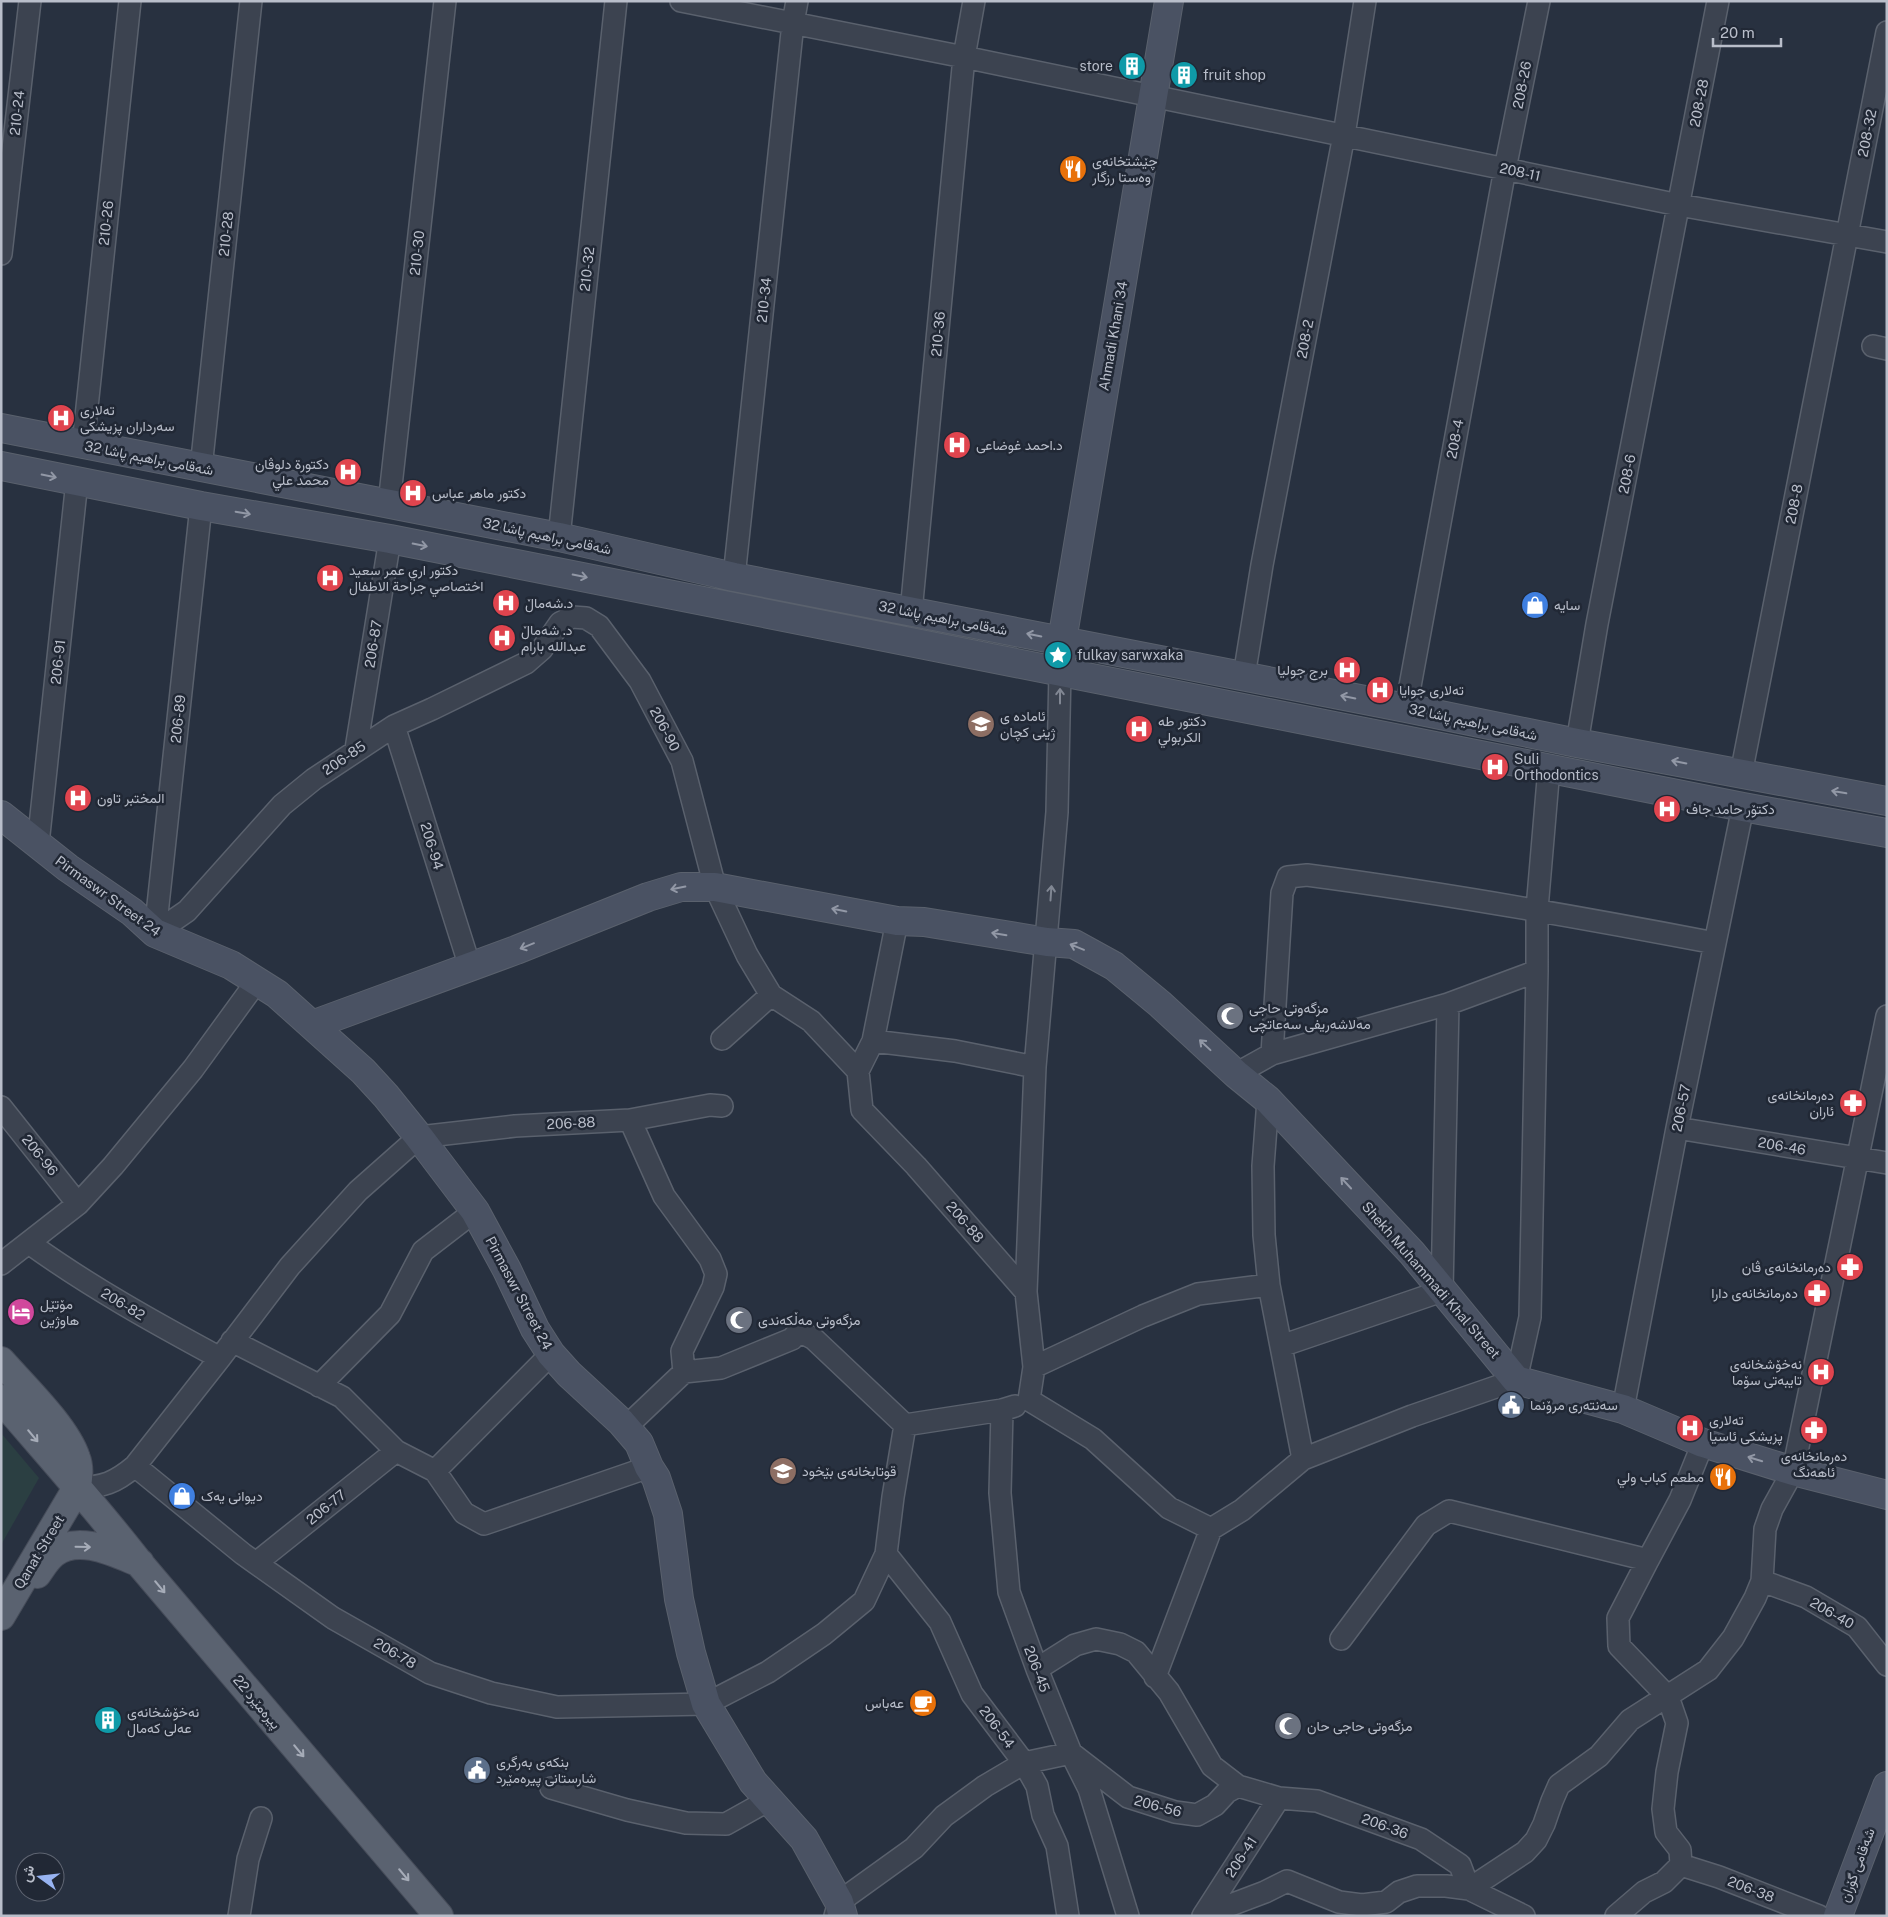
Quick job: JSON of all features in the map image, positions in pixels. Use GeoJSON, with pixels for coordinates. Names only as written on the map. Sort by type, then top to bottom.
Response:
{"type":"FeatureCollection","features":[{"type":"Feature","properties":{"kind":"main road","name":"Ahmadi Khani 34"},"geometry":{"type":"LineString","coordinates":[[1060,671],[1062,641],[1169,1]]}},
{"type":"Feature","properties":{"kind":"main road","name":"شەقامی براهیم پاشا 32"},"geometry":{"type":"LineString","coordinates":[[1,428],[559,537],[734,577],[1406,708],[1577,744],[1887,801]]}},
{"type":"Feature","properties":{"kind":"main road"},"geometry":{"type":"LineString","coordinates":[[1,466],[201,506],[390,539],[1743,807],[1887,833]]}},
{"type":"Feature","properties":{"kind":"main road","name":"Pirmaswr Street 24"},"geometry":{"type":"LineString","coordinates":[[1,815],[99,891],[132,912],[155,933],[222,961],[257,980],[289,1004],[363,1071],[419,1137],[475,1211],[536,1329],[551,1354],[569,1374],[626,1427],[639,1443],[656,1478],[668,1514],[679,1600],[691,1653],[706,1704],[753,1782],[804,1839],[839,1911]]}},
{"type":"Feature","properties":{"kind":"main road","name":"Shekh Muhammadi Khal Street"},"geometry":{"type":"LineString","coordinates":[[312,1025],[516,950],[648,897],[680,887],[715,887],[897,921],[924,922],[1047,942],[1074,944],[1114,966],[1160,1004],[1236,1074],[1268,1100],[1412,1254],[1516,1380]]}},
{"type":"Feature","properties":{"kind":"main road"},"geometry":{"type":"LineString","coordinates":[[1,1361],[42,1407],[67,1440],[77,1458],[79,1472],[77,1488]]}},
{"type":"Feature","properties":{"kind":"main road"},"geometry":{"type":"LineString","coordinates":[[1516,1380],[1623,1409],[1703,1443],[1793,1471],[1887,1495]]}},
{"type":"Feature","properties":{"kind":"main road","name":"22 پیرەمێرد"},"geometry":{"type":"LineString","coordinates":[[1,1399],[101,1514],[140,1564],[439,1916]]}},
{"type":"Feature","properties":{"kind":"main road","name":"Qanat Street"},"geometry":{"type":"LineString","coordinates":[[4,1610],[77,1488]]}},
{"type":"Feature","properties":{"kind":"main road"},"geometry":{"type":"LineString","coordinates":[[4,1610],[17,1600],[54,1553],[68,1547],[82,1545],[95,1547],[140,1564]]}},
{"type":"Feature","properties":{"kind":"main road","name":"شەقامی گۆران"},"geometry":{"type":"LineString","coordinates":[[1838,1916],[1887,1786]]}},
{"type":"Feature","properties":{"kind":"street","name":"210-24"},"geometry":{"type":"LineString","coordinates":[[1,254],[30,1]]}},
{"type":"Feature","properties":{"kind":"street","name":"210-26"},"geometry":{"type":"LineString","coordinates":[[83,445],[130,1]]}},
{"type":"Feature","properties":{"kind":"street","name":"210-28"},"geometry":{"type":"LineString","coordinates":[[202,468],[251,1]]}},
{"type":"Feature","properties":{"kind":"street","name":"210-30"},"geometry":{"type":"LineString","coordinates":[[389,504],[445,1]]}},
{"type":"Feature","properties":{"kind":"street","name":"210-32"},"geometry":{"type":"LineString","coordinates":[[559,537],[616,1]]}},
{"type":"Feature","properties":{"kind":"street"},"geometry":{"type":"LineString","coordinates":[[681,1],[964,57],[1153,97]]}},
{"type":"Feature","properties":{"kind":"street","name":"210-34"},"geometry":{"type":"LineString","coordinates":[[734,577],[793,23],[797,1]]}},
{"type":"Feature","properties":{"kind":"street","name":"210-36"},"geometry":{"type":"LineString","coordinates":[[911,612],[964,57],[974,1]]}},
{"type":"Feature","properties":{"kind":"street","name":"208-2"},"geometry":{"type":"LineString","coordinates":[[1244,676],[1262,564],[1344,135],[1365,1]]}},
{"type":"Feature","properties":{"kind":"street","name":"208-26"},"geometry":{"type":"LineString","coordinates":[[1506,169],[1539,1]]}},
{"type":"Feature","properties":{"kind":"street","name":"208-28"},"geometry":{"type":"LineString","coordinates":[[1680,205],[1718,1]]}},
{"type":"Feature","properties":{"kind":"street","name":"208-32"},"geometry":{"type":"LineString","coordinates":[[1846,234],[1887,32]]}},
{"type":"Feature","properties":{"kind":"street","name":"208-11"},"geometry":{"type":"LineString","coordinates":[[1153,97],[1680,205],[1887,242]]}},
{"type":"Feature","properties":{"kind":"street","name":"208-4"},"geometry":{"type":"LineString","coordinates":[[1406,708],[1506,169]]}},
{"type":"Feature","properties":{"kind":"street","name":"208-6"},"geometry":{"type":"LineString","coordinates":[[1577,744],[1597,624],[1680,205]]}},
{"type":"Feature","properties":{"kind":"street","name":"208-8"},"geometry":{"type":"LineString","coordinates":[[1741,774],[1846,234]]}},
{"type":"Feature","properties":{"kind":"street","name":"206-91"},"geometry":{"type":"LineString","coordinates":[[38,844],[77,481]]}},
{"type":"Feature","properties":{"kind":"street","name":"206-89"},"geometry":{"type":"LineString","coordinates":[[155,933],[201,506]]}},
{"type":"Feature","properties":{"kind":"street","name":"206-87"},"geometry":{"type":"LineString","coordinates":[[356,749],[390,539]]}},
{"type":"Feature","properties":{"kind":"street","name":"206-90"},"geometry":{"type":"LineString","coordinates":[[560,624],[572,617],[586,618],[599,626],[640,681],[682,761],[715,887],[747,955],[771,995]]}},
{"type":"Feature","properties":{"kind":"street","name":"206-85"},"geometry":{"type":"LineString","coordinates":[[155,933],[187,911],[282,805],[314,779],[356,749],[394,726],[526,663],[542,649],[560,624]]}},
{"type":"Feature","properties":{"kind":"street"},"geometry":{"type":"LineString","coordinates":[[1029,1400],[1034,1366],[1026,1292],[1035,1067],[1057,812],[1060,671]]}},
{"type":"Feature","properties":{"kind":"street","name":"206-94"},"geometry":{"type":"LineString","coordinates":[[394,726],[470,967]]}},
{"type":"Feature","properties":{"kind":"street"},"geometry":{"type":"LineString","coordinates":[[1155,1677],[1211,1529],[1242,1510],[1303,1459],[1412,1416],[1516,1380],[1530,1317],[1537,909],[1549,768]]}},
{"type":"Feature","properties":{"kind":"street","name":"206-57"},"geometry":{"type":"LineString","coordinates":[[1623,1409],[1677,1128],[1743,807]]}},
{"type":"Feature","properties":{"kind":"street"},"geometry":{"type":"LineString","coordinates":[[1272,1054],[1282,893],[1288,877],[1307,875],[1425,891],[1537,909],[1715,943]]}},
{"type":"Feature","properties":{"kind":"street"},"geometry":{"type":"LineString","coordinates":[[722,1039],[771,995],[811,1020],[858,1071],[873,1042],[897,921]]}},
{"type":"Feature","properties":{"kind":"street"},"geometry":{"type":"LineString","coordinates":[[1236,1074],[1272,1054],[1448,1004],[1537,971]]}},
{"type":"Feature","properties":{"kind":"street"},"geometry":{"type":"LineString","coordinates":[[1,1264],[78,1204],[113,1166],[193,1069],[257,980]]}},
{"type":"Feature","properties":{"kind":"street"},"geometry":{"type":"LineString","coordinates":[[1281,1346],[1442,1291],[1448,1004]]}},
{"type":"Feature","properties":{"kind":"street"},"geometry":{"type":"LineString","coordinates":[[1469,1889],[1525,1852],[1536,1840],[1559,1786],[1599,1756],[1630,1720],[1708,1670],[1733,1638],[1755,1598],[1762,1581],[1765,1529],[1772,1509],[1793,1471],[1887,1016]]}},
{"type":"Feature","properties":{"kind":"street"},"geometry":{"type":"LineString","coordinates":[[873,1042],[955,1051],[1035,1067]]}},
{"type":"Feature","properties":{"kind":"street","name":"206-88"},"geometry":{"type":"LineString","coordinates":[[858,1071],[862,1110],[916,1166],[1026,1292]]}},
{"type":"Feature","properties":{"kind":"street"},"geometry":{"type":"LineString","coordinates":[[1268,1100],[1263,1166],[1264,1235],[1268,1285],[1303,1459]]}},
{"type":"Feature","properties":{"kind":"street","name":"206-88"},"geometry":{"type":"LineString","coordinates":[[419,1137],[515,1126],[630,1120],[710,1105],[722,1106]]}},
{"type":"Feature","properties":{"kind":"street","name":"206-96"},"geometry":{"type":"LineString","coordinates":[[1,1107],[78,1204]]}},
{"type":"Feature","properties":{"kind":"street"},"geometry":{"type":"LineString","coordinates":[[630,1120],[664,1196],[710,1259],[716,1274],[713,1287],[682,1350],[684,1372]]}},
{"type":"Feature","properties":{"kind":"street","name":"206-46"},"geometry":{"type":"LineString","coordinates":[[1677,1128],[1887,1163]]}},
{"type":"Feature","properties":{"kind":"street"},"geometry":{"type":"LineString","coordinates":[[77,1488],[107,1485],[121,1478],[135,1466],[284,1273],[358,1190],[419,1137]]}},
{"type":"Feature","properties":{"kind":"street"},"geometry":{"type":"LineString","coordinates":[[319,1386],[390,1314],[422,1251],[475,1211]]}},
{"type":"Feature","properties":{"kind":"street","name":"206-82"},"geometry":{"type":"LineString","coordinates":[[29,1244],[132,1310],[220,1358]]}},
{"type":"Feature","properties":{"kind":"street"},"geometry":{"type":"LineString","coordinates":[[1034,1366],[1143,1316],[1198,1294],[1268,1285]]}},
{"type":"Feature","properties":{"kind":"street"},"geometry":{"type":"LineString","coordinates":[[626,1427],[684,1372],[721,1368],[792,1339],[799,1331],[814,1339],[905,1425]]}},
{"type":"Feature","properties":{"kind":"street"},"geometry":{"type":"LineString","coordinates":[[232,1341],[342,1397],[396,1451],[435,1471],[464,1513],[484,1524],[650,1467]]}},
{"type":"Feature","properties":{"kind":"street"},"geometry":{"type":"LineString","coordinates":[[435,1471],[551,1354]]}},
{"type":"Feature","properties":{"kind":"street"},"geometry":{"type":"LineString","coordinates":[[905,1425],[1002,1410],[1029,1400]]}},
{"type":"Feature","properties":{"kind":"street"},"geometry":{"type":"LineString","coordinates":[[1029,1400],[1093,1439],[1169,1508],[1211,1529]]}},
{"type":"Feature","properties":{"kind":"street","name":"206-45"},"geometry":{"type":"LineString","coordinates":[[1002,1410],[1000,1493],[1009,1592],[1037,1669],[1071,1754],[1088,1790],[1128,1916]]}},
{"type":"Feature","properties":{"kind":"street"},"geometry":{"type":"LineString","coordinates":[[706,1704],[768,1672],[824,1634],[864,1601],[886,1554],[905,1425]]}},
{"type":"Feature","properties":{"kind":"street"},"geometry":{"type":"LineString","coordinates":[[1616,1916],[1644,1892],[1664,1882],[1681,1865],[1680,1850],[1666,1832],[1662,1809],[1677,1723],[1668,1697],[1619,1646],[1618,1618],[1680,1500],[1703,1443]]}},
{"type":"Feature","properties":{"kind":"street","name":"206-77"},"geometry":{"type":"LineString","coordinates":[[256,1563],[396,1451]]}},
{"type":"Feature","properties":{"kind":"street","name":"206-78"},"geometry":{"type":"LineString","coordinates":[[135,1466],[256,1563],[333,1618],[430,1673],[491,1693],[557,1707],[706,1704]]}},
{"type":"Feature","properties":{"kind":"street"},"geometry":{"type":"LineString","coordinates":[[1341,1639],[1426,1525],[1448,1511],[1648,1560]]}},
{"type":"Feature","properties":{"kind":"street","name":"206-54"},"geometry":{"type":"LineString","coordinates":[[886,1554],[940,1622],[972,1694],[1024,1762],[1037,1786],[1043,1815],[1057,1846],[1068,1916]]}},
{"type":"Feature","properties":{"kind":"street","name":"206-40"},"geometry":{"type":"LineString","coordinates":[[1762,1581],[1806,1597],[1857,1627],[1887,1665]]}},
{"type":"Feature","properties":{"kind":"street"},"geometry":{"type":"LineString","coordinates":[[1037,1669],[1075,1645],[1096,1639],[1120,1644],[1136,1652],[1169,1692],[1212,1766],[1238,1786],[1279,1798]]}},
{"type":"Feature","properties":{"kind":"street"},"geometry":{"type":"LineString","coordinates":[[839,1911],[914,1848],[944,1816],[985,1786],[1024,1762],[1071,1754]]}},
{"type":"Feature","properties":{"kind":"street","name":"206-56"},"geometry":{"type":"LineString","coordinates":[[1071,1754],[1128,1797],[1175,1812],[1197,1815],[1215,1805],[1227,1792],[1238,1786]]}},
{"type":"Feature","properties":{"kind":"street"},"geometry":{"type":"LineString","coordinates":[[551,1788],[627,1810],[686,1823],[726,1824],[769,1800]]}},
{"type":"Feature","properties":{"kind":"street","name":"206-36"},"geometry":{"type":"LineString","coordinates":[[1279,1798],[1317,1801],[1421,1839],[1460,1865],[1469,1889]]}},
{"type":"Feature","properties":{"kind":"street","name":"206-41"},"geometry":{"type":"LineString","coordinates":[[1204,1915],[1279,1798]]}},
{"type":"Feature","properties":{"kind":"street"},"geometry":{"type":"LineString","coordinates":[[240,1916],[248,1859],[261,1818]]}},
{"type":"Feature","properties":{"kind":"street","name":"206-38"},"geometry":{"type":"LineString","coordinates":[[1681,1865],[1719,1877],[1819,1916]]}},
{"type":"Feature","properties":{"kind":"street"},"geometry":{"type":"LineString","coordinates":[[1204,1915],[1265,1892],[1287,1881],[1339,1902],[1362,1906],[1386,1902],[1399,1892],[1417,1886],[1446,1886],[1469,1889],[1524,1916]]}},
{"type":"Feature","properties":{"kind":"green space"},"geometry":{"type":"Polygon","coordinates":[[[1,1433],[39,1478],[1,1545],[1,1433]]]}},
{"type":"Feature","properties":{"kind":"place","name":"store"},"geometry":{"type":"Point","coordinates":[1132,66]}},
{"type":"Feature","properties":{"kind":"place","name":"fruit shop"},"geometry":{"type":"Point","coordinates":[1184,75]}},
{"type":"Feature","properties":{"kind":"place","name":"چێشتخانەی وەستا رزگار"},"geometry":{"type":"Point","coordinates":[1073,169]}},
{"type":"Feature","properties":{"kind":"place","name":"تەلاری سەرداران پزیشکی"},"geometry":{"type":"Point","coordinates":[61,418]}},
{"type":"Feature","properties":{"kind":"place","name":"د.احمد غوضاعی"},"geometry":{"type":"Point","coordinates":[957,445]}},
{"type":"Feature","properties":{"kind":"place","name":"دكتورة دلوڤان محمد علي"},"geometry":{"type":"Point","coordinates":[348,472]}},
{"type":"Feature","properties":{"kind":"place","name":"دكتور ماهر عباس"},"geometry":{"type":"Point","coordinates":[413,493]}},
{"type":"Feature","properties":{"kind":"place","name":"دكتور اري عمر سعيد اختصاصي جراحة الاطفال"},"geometry":{"type":"Point","coordinates":[330,578]}},
{"type":"Feature","properties":{"kind":"place","name":"د.شەماڵ"},"geometry":{"type":"Point","coordinates":[506,603]}},
{"type":"Feature","properties":{"kind":"place","name":"سایە"},"geometry":{"type":"Point","coordinates":[1535,605]}},
{"type":"Feature","properties":{"kind":"place","name":"د. شەماڵ عبداللە بارام"},"geometry":{"type":"Point","coordinates":[502,638]}},
{"type":"Feature","properties":{"kind":"place","name":"fulkay sarwxaka"},"geometry":{"type":"Point","coordinates":[1058,655]}},
{"type":"Feature","properties":{"kind":"place","name":"برج جوليا"},"geometry":{"type":"Point","coordinates":[1347,670]}},
{"type":"Feature","properties":{"kind":"place","name":"تەلاری جوایا"},"geometry":{"type":"Point","coordinates":[1380,690]}},
{"type":"Feature","properties":{"kind":"place","name":"ئاماده ى ژينى كچان"},"geometry":{"type":"Point","coordinates":[981,724]}},
{"type":"Feature","properties":{"kind":"place","name":"دكتور طه الكربولي"},"geometry":{"type":"Point","coordinates":[1139,729]}},
{"type":"Feature","properties":{"kind":"place","name":"Suli Orthodontics"},"geometry":{"type":"Point","coordinates":[1495,767]}},
{"type":"Feature","properties":{"kind":"place","name":"المختبر تاون"},"geometry":{"type":"Point","coordinates":[78,798]}},
{"type":"Feature","properties":{"kind":"place","name":"دکتۆر حامد جاف"},"geometry":{"type":"Point","coordinates":[1667,809]}},
{"type":"Feature","properties":{"kind":"place","name":"مزگەوتی حاجی مەلاشەریفی سەعاتچی"},"geometry":{"type":"Point","coordinates":[1230,1016]}},
{"type":"Feature","properties":{"kind":"place","name":"دەرمانخانەی ئاران"},"geometry":{"type":"Point","coordinates":[1853,1103]}},
{"type":"Feature","properties":{"kind":"place","name":"دەرمانخانەی ڤان"},"geometry":{"type":"Point","coordinates":[1850,1267]}},
{"type":"Feature","properties":{"kind":"place","name":"دەرمانخانەی دارا"},"geometry":{"type":"Point","coordinates":[1817,1293]}},
{"type":"Feature","properties":{"kind":"place","name":"مۆتێل هاوژین"},"geometry":{"type":"Point","coordinates":[21,1312]}},
{"type":"Feature","properties":{"kind":"place","name":"مزگەوتی مەڵکەندی"},"geometry":{"type":"Point","coordinates":[739,1320]}},
{"type":"Feature","properties":{"kind":"place","name":"نەخۆشخانەی تایبەتی سۆما"},"geometry":{"type":"Point","coordinates":[1821,1372]}},
{"type":"Feature","properties":{"kind":"place","name":"سەنتەری مرۆنما"},"geometry":{"type":"Point","coordinates":[1511,1405]}},
{"type":"Feature","properties":{"kind":"place","name":"تەلاری پزیشکی ئاسیا"},"geometry":{"type":"Point","coordinates":[1690,1428]}},
{"type":"Feature","properties":{"kind":"place","name":"دەرمانخانەی ئاهەنگ"},"geometry":{"type":"Point","coordinates":[1814,1430]}},
{"type":"Feature","properties":{"kind":"place","name":"قوتابخانەی بێخود"},"geometry":{"type":"Point","coordinates":[783,1471]}},
{"type":"Feature","properties":{"kind":"place","name":"مطعم كباب ولي"},"geometry":{"type":"Point","coordinates":[1723,1477]}},
{"type":"Feature","properties":{"kind":"place","name":"دیوانی یەک"},"geometry":{"type":"Point","coordinates":[182,1496]}},
{"type":"Feature","properties":{"kind":"place","name":"عەباس"},"geometry":{"type":"Point","coordinates":[923,1703]}},
{"type":"Feature","properties":{"kind":"place","name":"نەخۆشخانەی عەلی کەمال"},"geometry":{"type":"Point","coordinates":[108,1720]}},
{"type":"Feature","properties":{"kind":"place","name":"مزگەوتی حاجی حان"},"geometry":{"type":"Point","coordinates":[1288,1726]}},
{"type":"Feature","properties":{"kind":"place","name":"بنکەی بەرگری شارستانی پیرەمێرد"},"geometry":{"type":"Point","coordinates":[477,1770]}}]}
